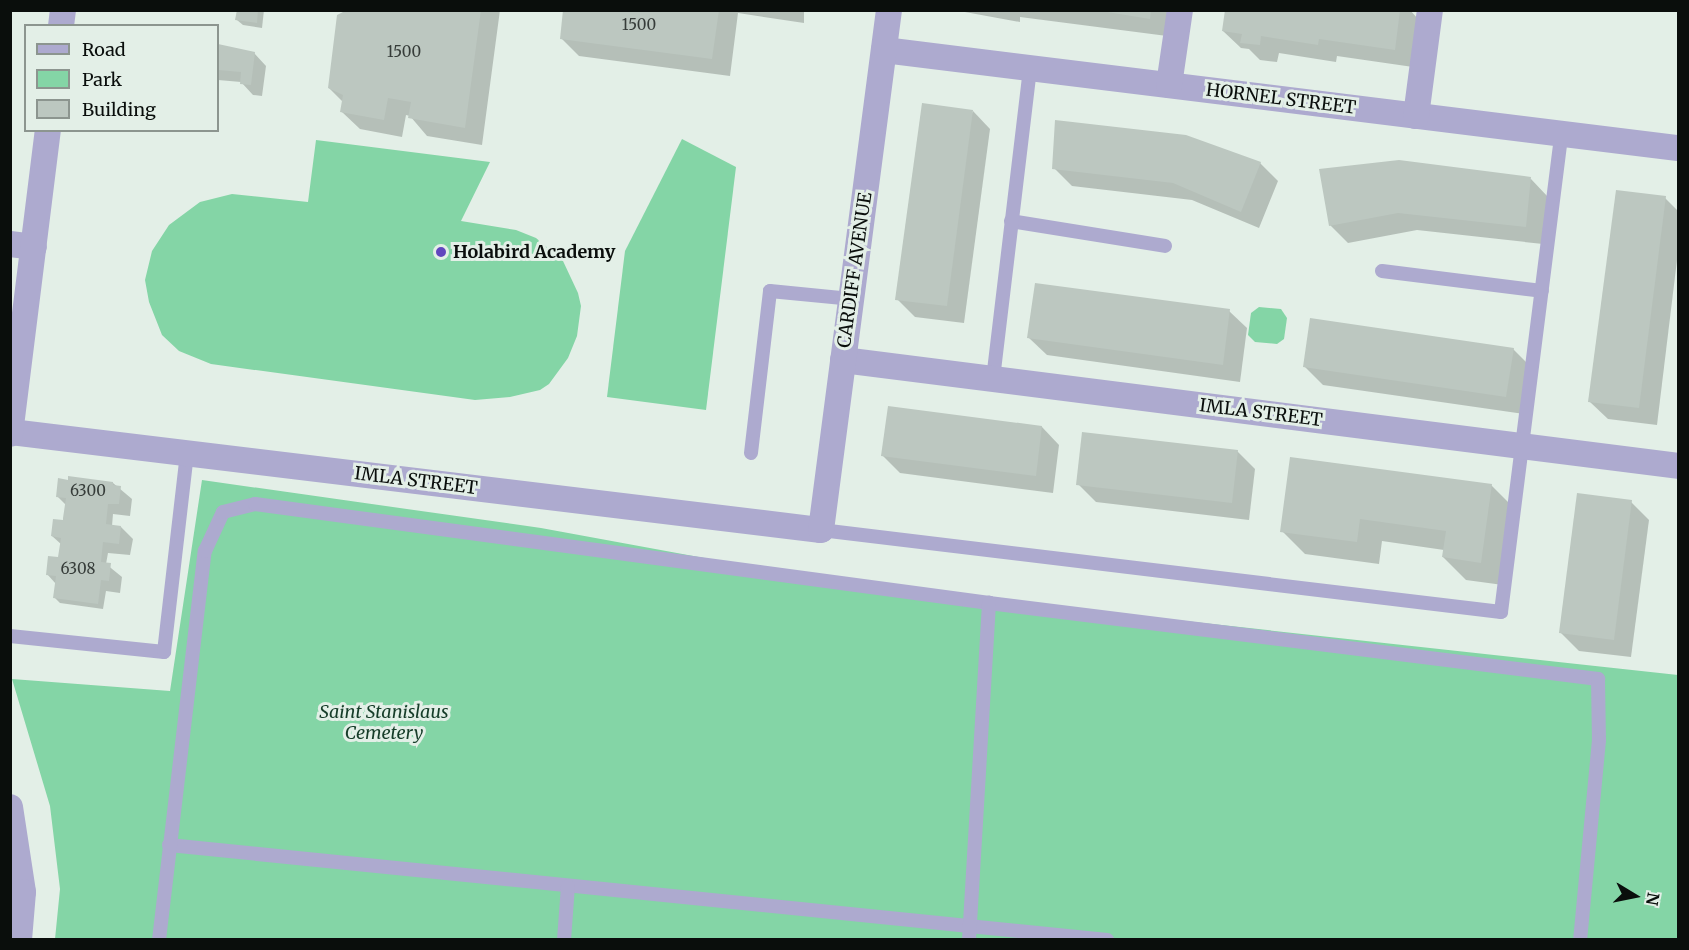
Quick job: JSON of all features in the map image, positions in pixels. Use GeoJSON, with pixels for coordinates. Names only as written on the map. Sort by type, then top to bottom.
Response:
{"type":"FeatureCollection","features":[{"type":"Feature","properties":{"kind":"street","name":"CARDIFF AVENUE"},"geometry":{"type":"LineString","coordinates":[[820,530],[889,10]]}},
{"type":"Feature","properties":{"kind":"street"},"geometry":{"type":"LineString","coordinates":[[1169,86],[1179,10]]}},
{"type":"Feature","properties":{"kind":"street"},"geometry":{"type":"LineString","coordinates":[[1416,116],[1430,10]]}},
{"type":"Feature","properties":{"kind":"street","name":"HORNEL STREET"},"geometry":{"type":"LineString","coordinates":[[884,50],[1678,148]]}},
{"type":"Feature","properties":{"kind":"street"},"geometry":{"type":"LineString","coordinates":[[11,433],[22,246],[48,132]]}},
{"type":"Feature","properties":{"kind":"street","name":"IMLA STREET"},"geometry":{"type":"LineString","coordinates":[[843,360],[1678,466]]}},
{"type":"Feature","properties":{"kind":"street","name":"IMLA STREET"},"geometry":{"type":"LineString","coordinates":[[11,433],[820,530]]}},
{"type":"Feature","properties":{"kind":"street"},"geometry":{"type":"LineString","coordinates":[[10,807],[23,892],[19,939]]}},
{"type":"Feature","properties":{"kind":"lane"},"geometry":{"type":"LineString","coordinates":[[993,379],[1030,68]]}},
{"type":"Feature","properties":{"kind":"lane"},"geometry":{"type":"LineString","coordinates":[[820,530],[1501,612],[1524,447],[1561,134]]}},
{"type":"Feature","properties":{"kind":"lane"},"geometry":{"type":"LineString","coordinates":[[1011,221],[1165,246]]}},
{"type":"Feature","properties":{"kind":"lane"},"geometry":{"type":"LineString","coordinates":[[1382,272],[1542,291]]}},
{"type":"Feature","properties":{"kind":"lane"},"geometry":{"type":"LineString","coordinates":[[751,453],[770,291],[851,299]]}},
{"type":"Feature","properties":{"kind":"lane"},"geometry":{"type":"LineString","coordinates":[[10,636],[164,652],[188,453]]}},
{"type":"Feature","properties":{"kind":"lane"},"geometry":{"type":"LineString","coordinates":[[159,939],[168,845],[204,551],[223,512],[255,504],[989,603],[1598,679],[1599,740],[1580,939]]}},
{"type":"Feature","properties":{"kind":"lane"},"geometry":{"type":"LineString","coordinates":[[970,932],[989,603]]}},
{"type":"Feature","properties":{"kind":"lane"},"geometry":{"type":"LineString","coordinates":[[168,845],[445,871],[970,932],[1107,939]]}},
{"type":"Feature","properties":{"kind":"lane"},"geometry":{"type":"LineString","coordinates":[[564,939],[568,886]]}},
{"type":"Feature","properties":{"kind":"green space"},"geometry":{"type":"Polygon","coordinates":[[[682,139],[736,167],[706,410],[607,397],[625,251],[682,139]]]}},
{"type":"Feature","properties":{"kind":"green space"},"geometry":{"type":"Polygon","coordinates":[[[316,140],[490,162],[461,221],[516,230],[536,238],[563,261],[578,293],[581,306],[577,336],[568,358],[549,384],[540,390],[510,397],[475,400],[211,364],[179,351],[162,335],[149,302],[145,280],[152,251],[169,225],[200,202],[232,194],[308,202],[316,140]]]}},
{"type":"Feature","properties":{"kind":"green space"},"geometry":{"type":"Polygon","coordinates":[[[1259,307],[1281,309],[1287,318],[1284,339],[1277,344],[1255,342],[1248,335],[1251,313],[1259,307]]]}},
{"type":"Feature","properties":{"kind":"green space","name":"Saint Stanislaus Cemetery"},"geometry":{"type":"Polygon","coordinates":[[[202,480],[541,528],[846,584],[1678,675],[1678,939],[55,939],[60,889],[50,806],[12,679],[170,691],[202,480]]]}},
{"type":"Feature","properties":{"kind":"building"},"geometry":{"type":"Polygon","coordinates":[[[237,10],[258,10],[257,23],[235,20],[237,10]]]}},
{"type":"Feature","properties":{"kind":"building"},"geometry":{"type":"Polygon","coordinates":[[[347,10],[481,10],[465,128],[408,118],[411,102],[388,98],[384,120],[340,112],[343,95],[328,88],[337,15],[347,10]]]}},
{"type":"Feature","properties":{"kind":"building"},"geometry":{"type":"Polygon","coordinates":[[[563,10],[719,10],[712,59],[560,39],[563,10]]]}},
{"type":"Feature","properties":{"kind":"building"},"geometry":{"type":"Polygon","coordinates":[[[1095,10],[1151,10],[1150,19],[1095,10]]]}},
{"type":"Feature","properties":{"kind":"building"},"geometry":{"type":"Polygon","coordinates":[[[1225,10],[1400,10],[1395,50],[1319,39],[1318,45],[1261,36],[1260,45],[1240,43],[1242,34],[1222,31],[1225,10]]]}},
{"type":"Feature","properties":{"kind":"building"},"geometry":{"type":"Polygon","coordinates":[[[219,44],[255,52],[251,85],[240,84],[241,72],[219,70],[219,44]]]}},
{"type":"Feature","properties":{"kind":"building"},"geometry":{"type":"Polygon","coordinates":[[[922,103],[973,110],[947,306],[895,300],[922,103]]]}},
{"type":"Feature","properties":{"kind":"building"},"geometry":{"type":"Polygon","coordinates":[[[1055,120],[1186,135],[1261,162],[1241,212],[1173,183],[1052,169],[1055,120]]]}},
{"type":"Feature","properties":{"kind":"building"},"geometry":{"type":"Polygon","coordinates":[[[1399,160],[1531,177],[1526,227],[1398,213],[1329,226],[1319,169],[1399,160]]]}},
{"type":"Feature","properties":{"kind":"building"},"geometry":{"type":"Polygon","coordinates":[[[1616,190],[1666,196],[1639,408],[1588,402],[1616,190]]]}},
{"type":"Feature","properties":{"kind":"building"},"geometry":{"type":"Polygon","coordinates":[[[1035,283],[1230,309],[1223,365],[1027,338],[1035,283]]]}},
{"type":"Feature","properties":{"kind":"building"},"geometry":{"type":"Polygon","coordinates":[[[1310,318],[1514,348],[1506,397],[1303,367],[1310,318]]]}},
{"type":"Feature","properties":{"kind":"building"},"geometry":{"type":"Polygon","coordinates":[[[888,406],[1042,426],[1036,476],[881,456],[888,406]]]}},
{"type":"Feature","properties":{"kind":"building"},"geometry":{"type":"Polygon","coordinates":[[[1082,432],[1238,450],[1232,503],[1076,485],[1082,432]]]}},
{"type":"Feature","properties":{"kind":"building"},"geometry":{"type":"Polygon","coordinates":[[[1290,457],[1492,484],[1481,563],[1442,557],[1446,531],[1360,519],[1357,542],[1280,532],[1290,457]]]}},
{"type":"Feature","properties":{"kind":"building"},"geometry":{"type":"Polygon","coordinates":[[[68,476],[113,482],[113,485],[121,486],[119,504],[108,504],[106,524],[121,526],[119,544],[103,542],[101,562],[111,563],[109,581],[101,580],[98,604],[53,598],[56,576],[46,575],[48,556],[58,557],[61,538],[51,536],[53,519],[63,520],[66,498],[56,497],[58,478],[68,480],[68,476]]]}},
{"type":"Feature","properties":{"kind":"building"},"geometry":{"type":"Polygon","coordinates":[[[1577,493],[1632,500],[1614,640],[1559,633],[1577,493]]]}},
{"type":"Feature","properties":{"kind":"place","name":"Holabird Academy"},"geometry":{"type":"Point","coordinates":[441,252]}}]}
